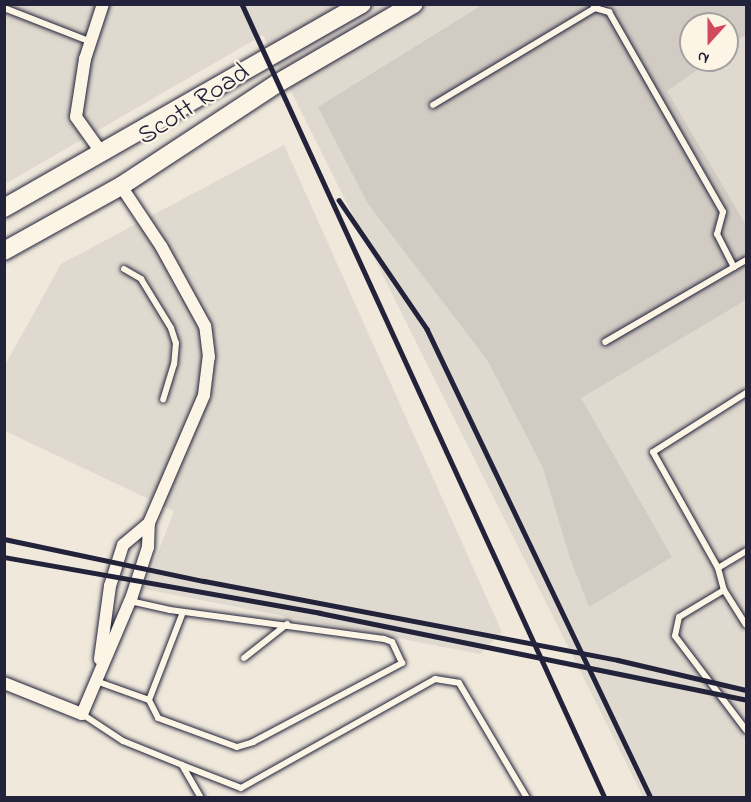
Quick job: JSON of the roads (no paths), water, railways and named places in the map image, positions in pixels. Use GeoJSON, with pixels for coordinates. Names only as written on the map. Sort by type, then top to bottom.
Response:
{"type":"FeatureCollection","features":[{"type":"Feature","properties":{"kind":"main road","name":"Scott Road"},"geometry":{"type":"LineString","coordinates":[[4,208],[362,4]]}},
{"type":"Feature","properties":{"kind":"main road","name":"Scott Road"},"geometry":{"type":"LineString","coordinates":[[4,251],[121,186],[278,83],[414,4]]}},
{"type":"Feature","properties":{"kind":"street"},"geometry":{"type":"LineString","coordinates":[[101,152],[76,117],[85,59],[104,4]]}},
{"type":"Feature","properties":{"kind":"street"},"geometry":{"type":"LineString","coordinates":[[4,683],[82,714],[130,601],[147,547],[149,523],[204,395],[209,357],[209,341],[205,326],[142,214],[121,186]]}},
{"type":"Feature","properties":{"kind":"street"},"geometry":{"type":"LineString","coordinates":[[97,678],[110,586],[123,545],[149,523]]}},
{"type":"Feature","properties":{"kind":"lane"},"geometry":{"type":"LineString","coordinates":[[433,105],[594,6],[609,12],[723,212],[717,234],[734,267]]}},
{"type":"Feature","properties":{"kind":"lane"},"geometry":{"type":"LineString","coordinates":[[4,8],[90,42]]}},
{"type":"Feature","properties":{"kind":"lane"},"geometry":{"type":"LineString","coordinates":[[605,342],[747,260]]}},
{"type":"Feature","properties":{"kind":"lane"},"geometry":{"type":"LineString","coordinates":[[124,269],[141,279],[171,328],[176,344],[174,364],[163,399]]}},
{"type":"Feature","properties":{"kind":"lane"},"geometry":{"type":"LineString","coordinates":[[747,393],[653,452],[718,568],[724,590],[747,625]]}},
{"type":"Feature","properties":{"kind":"lane"},"geometry":{"type":"LineString","coordinates":[[718,568],[747,551]]}},
{"type":"Feature","properties":{"kind":"lane"},"geometry":{"type":"LineString","coordinates":[[724,590],[679,617],[675,636],[747,730]]}},
{"type":"Feature","properties":{"kind":"lane"},"geometry":{"type":"LineString","coordinates":[[97,678],[149,700],[158,718],[237,747],[253,742],[402,663],[392,642],[384,639],[287,624],[183,612],[130,601]]}},
{"type":"Feature","properties":{"kind":"lane"},"geometry":{"type":"LineString","coordinates":[[149,700],[183,612]]}},
{"type":"Feature","properties":{"kind":"lane"},"geometry":{"type":"LineString","coordinates":[[244,658],[287,624]]}},
{"type":"Feature","properties":{"kind":"lane"},"geometry":{"type":"LineString","coordinates":[[82,714],[123,741],[241,788],[435,679],[459,682],[527,798]]}},
{"type":"Feature","properties":{"kind":"lane"},"geometry":{"type":"LineString","coordinates":[[182,765],[201,798]]}},
{"type":"Feature","properties":{"kind":"railway"},"geometry":{"type":"LineString","coordinates":[[242,4],[605,798]]}},
{"type":"Feature","properties":{"kind":"railway"},"geometry":{"type":"LineString","coordinates":[[339,200],[427,329],[651,798]]}},
{"type":"Feature","properties":{"kind":"railway"},"geometry":{"type":"LineString","coordinates":[[4,539],[204,581],[618,660],[746,690]]}},
{"type":"Feature","properties":{"kind":"railway"},"geometry":{"type":"LineString","coordinates":[[4,557],[320,613],[746,700]]}}]}
